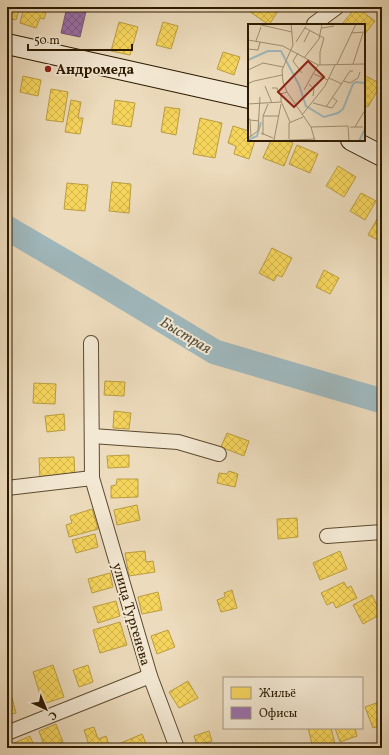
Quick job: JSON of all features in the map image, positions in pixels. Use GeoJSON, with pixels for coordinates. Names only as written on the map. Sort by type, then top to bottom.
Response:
{"type":"FeatureCollection","features":[{"type":"Feature","properties":{"kind":"main road"},"geometry":{"type":"LineString","coordinates":[[7,44],[248,98]]}},
{"type":"Feature","properties":{"kind":"main road"},"geometry":{"type":"LineString","coordinates":[[352,141],[382,156]]}},
{"type":"Feature","properties":{"kind":"street"},"geometry":{"type":"LineString","coordinates":[[313,24],[321,7]]}},
{"type":"Feature","properties":{"kind":"street"},"geometry":{"type":"LineString","coordinates":[[314,24],[337,7]]}},
{"type":"Feature","properties":{"kind":"street","name":"улица Тургенева"},"geometry":{"type":"LineString","coordinates":[[91,344],[92,478],[150,676],[177,748]]}},
{"type":"Feature","properties":{"kind":"street"},"geometry":{"type":"LineString","coordinates":[[92,436],[178,442],[219,454]]}},
{"type":"Feature","properties":{"kind":"street"},"geometry":{"type":"LineString","coordinates":[[7,488],[92,478]]}},
{"type":"Feature","properties":{"kind":"street"},"geometry":{"type":"LineString","coordinates":[[327,536],[382,532]]}},
{"type":"Feature","properties":{"kind":"street"},"geometry":{"type":"LineString","coordinates":[[7,733],[150,676]]}},
{"type":"Feature","properties":{"kind":"building: Жильё"},"geometry":{"type":"Polygon","coordinates":[[[7,7],[20,7],[16,20],[7,18],[7,7]]]}},
{"type":"Feature","properties":{"kind":"building: Жильё"},"geometry":{"type":"Polygon","coordinates":[[[24,7],[43,7],[42,11],[46,12],[44,19],[40,18],[36,28],[20,23],[24,7]]]}},
{"type":"Feature","properties":{"kind":"building: Жильё"},"geometry":{"type":"Polygon","coordinates":[[[252,7],[272,7],[278,11],[270,24],[268,24],[249,11],[252,7]]]}},
{"type":"Feature","properties":{"kind":"building: Жильё"},"geometry":{"type":"Polygon","coordinates":[[[356,7],[375,21],[365,34],[365,24],[343,23],[356,7]]]}},
{"type":"Feature","properties":{"kind":"building: Жильё"},"geometry":{"type":"Polygon","coordinates":[[[119,22],[138,27],[130,55],[111,51],[119,22]]]}},
{"type":"Feature","properties":{"kind":"building: Жильё"},"geometry":{"type":"Polygon","coordinates":[[[163,22],[178,26],[171,49],[156,45],[163,22]]]}},
{"type":"Feature","properties":{"kind":"building: Жильё"},"geometry":{"type":"Polygon","coordinates":[[[223,52],[240,57],[234,75],[217,69],[223,52]]]}},
{"type":"Feature","properties":{"kind":"building: Жильё"},"geometry":{"type":"Polygon","coordinates":[[[23,76],[41,80],[38,96],[20,92],[23,76]]]}},
{"type":"Feature","properties":{"kind":"building: Жильё"},"geometry":{"type":"Polygon","coordinates":[[[365,76],[381,84],[368,107],[365,106],[365,76]]]}},
{"type":"Feature","properties":{"kind":"building: Жильё"},"geometry":{"type":"Polygon","coordinates":[[[51,89],[68,92],[63,122],[46,120],[51,89]]]}},
{"type":"Feature","properties":{"kind":"building: Жильё"},"geometry":{"type":"Polygon","coordinates":[[[71,100],[81,102],[78,118],[83,118],[80,134],[65,132],[71,100]]]}},
{"type":"Feature","properties":{"kind":"building: Жильё"},"geometry":{"type":"Polygon","coordinates":[[[115,100],[135,103],[131,127],[112,124],[115,100]]]}},
{"type":"Feature","properties":{"kind":"building: Жильё"},"geometry":{"type":"Polygon","coordinates":[[[165,107],[180,109],[176,135],[161,132],[165,107]]]}},
{"type":"Feature","properties":{"kind":"building: Жильё"},"geometry":{"type":"Polygon","coordinates":[[[200,118],[222,123],[215,158],[193,154],[200,118]]]}},
{"type":"Feature","properties":{"kind":"building: Жильё"},"geometry":{"type":"Polygon","coordinates":[[[233,126],[248,131],[248,141],[255,141],[249,159],[234,154],[236,146],[228,143],[233,126]]]}},
{"type":"Feature","properties":{"kind":"building: Жильё"},"geometry":{"type":"Polygon","coordinates":[[[271,141],[287,141],[293,143],[284,166],[263,158],[271,141]]]}},
{"type":"Feature","properties":{"kind":"building: Жильё"},"geometry":{"type":"Polygon","coordinates":[[[297,145],[318,154],[310,173],[289,164],[297,145]]]}},
{"type":"Feature","properties":{"kind":"building: Жильё"},"geometry":{"type":"Polygon","coordinates":[[[338,166],[356,177],[344,197],[326,186],[338,166]]]}},
{"type":"Feature","properties":{"kind":"building: Жильё"},"geometry":{"type":"Polygon","coordinates":[[[112,182],[131,184],[129,213],[109,211],[112,182]]]}},
{"type":"Feature","properties":{"kind":"building: Жильё"},"geometry":{"type":"Polygon","coordinates":[[[67,183],[88,185],[85,211],[64,209],[67,183]]]}},
{"type":"Feature","properties":{"kind":"building: Жильё"},"geometry":{"type":"Polygon","coordinates":[[[361,193],[376,201],[365,220],[350,211],[361,193]]]}},
{"type":"Feature","properties":{"kind":"building: Жильё"},"geometry":{"type":"Polygon","coordinates":[[[382,210],[382,242],[368,235],[382,210]]]}},
{"type":"Feature","properties":{"kind":"building: Жильё"},"geometry":{"type":"Polygon","coordinates":[[[272,248],[292,258],[282,277],[277,275],[274,281],[259,273],[272,248]]]}},
{"type":"Feature","properties":{"kind":"building: Жильё"},"geometry":{"type":"Polygon","coordinates":[[[324,270],[339,278],[330,294],[316,287],[324,270]]]}},
{"type":"Feature","properties":{"kind":"building: Жильё"},"geometry":{"type":"Polygon","coordinates":[[[105,381],[125,382],[124,396],[104,395],[105,381]]]}},
{"type":"Feature","properties":{"kind":"building: Жильё"},"geometry":{"type":"Polygon","coordinates":[[[34,383],[56,384],[55,404],[33,403],[34,383]]]}},
{"type":"Feature","properties":{"kind":"building: Жильё"},"geometry":{"type":"Polygon","coordinates":[[[114,411],[131,413],[129,429],[113,428],[114,411]]]}},
{"type":"Feature","properties":{"kind":"building: Жильё"},"geometry":{"type":"Polygon","coordinates":[[[64,414],[65,430],[47,432],[45,416],[64,414]]]}},
{"type":"Feature","properties":{"kind":"building: Жильё"},"geometry":{"type":"Polygon","coordinates":[[[227,433],[249,441],[244,456],[221,447],[227,433]]]}},
{"type":"Feature","properties":{"kind":"building: Жильё"},"geometry":{"type":"Polygon","coordinates":[[[129,455],[129,467],[108,468],[107,456],[129,455]]]}},
{"type":"Feature","properties":{"kind":"building: Жильё"},"geometry":{"type":"Polygon","coordinates":[[[74,457],[75,477],[40,478],[39,458],[74,457]]]}},
{"type":"Feature","properties":{"kind":"building: Жильё"},"geometry":{"type":"Polygon","coordinates":[[[229,471],[238,474],[235,487],[217,483],[219,473],[227,474],[229,471]]]}},
{"type":"Feature","properties":{"kind":"building: Жильё"},"geometry":{"type":"Polygon","coordinates":[[[117,479],[138,479],[138,497],[111,498],[111,486],[116,485],[117,479]]]}},
{"type":"Feature","properties":{"kind":"building: Жильё"},"geometry":{"type":"Polygon","coordinates":[[[137,505],[140,520],[117,525],[114,510],[137,505]]]}},
{"type":"Feature","properties":{"kind":"building: Жильё"},"geometry":{"type":"Polygon","coordinates":[[[92,509],[98,529],[69,537],[66,525],[72,523],[70,516],[92,509]]]}},
{"type":"Feature","properties":{"kind":"building: Жильё"},"geometry":{"type":"Polygon","coordinates":[[[297,518],[298,537],[278,539],[277,519],[297,518]]]}},
{"type":"Feature","properties":{"kind":"building: Жильё"},"geometry":{"type":"Polygon","coordinates":[[[95,534],[98,547],[76,553],[72,540],[95,534]]]}},
{"type":"Feature","properties":{"kind":"building: Жильё"},"geometry":{"type":"Polygon","coordinates":[[[145,551],[146,562],[153,561],[155,572],[129,576],[125,553],[145,551]]]}},
{"type":"Feature","properties":{"kind":"building: Жильё"},"geometry":{"type":"Polygon","coordinates":[[[340,551],[347,569],[320,580],[313,563],[340,551]]]}},
{"type":"Feature","properties":{"kind":"building: Жильё"},"geometry":{"type":"Polygon","coordinates":[[[110,573],[113,587],[92,593],[88,579],[110,573]]]}},
{"type":"Feature","properties":{"kind":"building: Жильё"},"geometry":{"type":"Polygon","coordinates":[[[344,582],[347,588],[351,586],[357,598],[336,608],[333,602],[327,605],[321,593],[344,582]]]}},
{"type":"Feature","properties":{"kind":"building: Жильё"},"geometry":{"type":"Polygon","coordinates":[[[232,590],[237,608],[221,612],[217,600],[225,597],[224,593],[232,590]]]}},
{"type":"Feature","properties":{"kind":"building: Жильё"},"geometry":{"type":"Polygon","coordinates":[[[158,592],[162,610],[142,614],[138,597],[158,592]]]}},
{"type":"Feature","properties":{"kind":"building: Жильё"},"geometry":{"type":"Polygon","coordinates":[[[372,595],[381,614],[363,624],[353,605],[372,595]]]}},
{"type":"Feature","properties":{"kind":"building: Жильё"},"geometry":{"type":"Polygon","coordinates":[[[116,601],[120,616],[98,623],[93,607],[116,601]]]}},
{"type":"Feature","properties":{"kind":"building: Жильё"},"geometry":{"type":"Polygon","coordinates":[[[120,622],[127,645],[100,653],[93,630],[120,622]]]}},
{"type":"Feature","properties":{"kind":"building: Жильё"},"geometry":{"type":"Polygon","coordinates":[[[168,630],[175,647],[157,654],[151,636],[168,630]]]}},
{"type":"Feature","properties":{"kind":"building: Жильё"},"geometry":{"type":"Polygon","coordinates":[[[53,665],[64,697],[43,704],[33,672],[53,665]]]}},
{"type":"Feature","properties":{"kind":"building: Жильё"},"geometry":{"type":"Polygon","coordinates":[[[88,665],[93,682],[79,687],[73,670],[88,665]]]}},
{"type":"Feature","properties":{"kind":"building: Жильё"},"geometry":{"type":"Polygon","coordinates":[[[188,681],[198,698],[179,708],[169,692],[188,681]]]}},
{"type":"Feature","properties":{"kind":"building: Жильё"},"geometry":{"type":"Polygon","coordinates":[[[11,694],[16,713],[7,715],[7,695],[11,694]]]}},
{"type":"Feature","properties":{"kind":"building: Жильё"},"geometry":{"type":"Polygon","coordinates":[[[382,701],[382,725],[373,728],[365,707],[382,701]]]}},
{"type":"Feature","properties":{"kind":"building: Жильё"},"geometry":{"type":"Polygon","coordinates":[[[56,724],[63,742],[45,748],[39,731],[56,724]]]}},
{"type":"Feature","properties":{"kind":"building: Жильё"},"geometry":{"type":"Polygon","coordinates":[[[94,727],[98,739],[106,736],[110,748],[90,748],[84,730],[94,727]]]}},
{"type":"Feature","properties":{"kind":"building: Жильё"},"geometry":{"type":"Polygon","coordinates":[[[308,729],[331,729],[335,744],[313,748],[308,729]]]}},
{"type":"Feature","properties":{"kind":"building: Жильё"},"geometry":{"type":"Polygon","coordinates":[[[335,729],[355,729],[357,736],[340,742],[335,729]]]}},
{"type":"Feature","properties":{"kind":"building: Жильё"},"geometry":{"type":"Polygon","coordinates":[[[209,731],[212,741],[197,745],[194,736],[209,731]]]}},
{"type":"Feature","properties":{"kind":"building: Жильё"},"geometry":{"type":"Polygon","coordinates":[[[142,734],[148,748],[115,748],[114,746],[142,734]]]}},
{"type":"Feature","properties":{"kind":"building: Жильё"},"geometry":{"type":"Polygon","coordinates":[[[30,736],[35,748],[13,748],[12,744],[30,736]]]}},
{"type":"Feature","properties":{"kind":"building: Офисы"},"geometry":{"type":"Polygon","coordinates":[[[67,7],[87,7],[80,37],[61,33],[67,7]]]}},
{"type":"Feature","properties":{"kind":"waterway","name":"Быстрая"},"geometry":{"type":"LineString","coordinates":[[7,228],[215,352],[382,401]]}},
{"type":"Feature","properties":{"kind":"place","name":"Андромеда"},"geometry":{"type":"Point","coordinates":[48,69]}}]}
